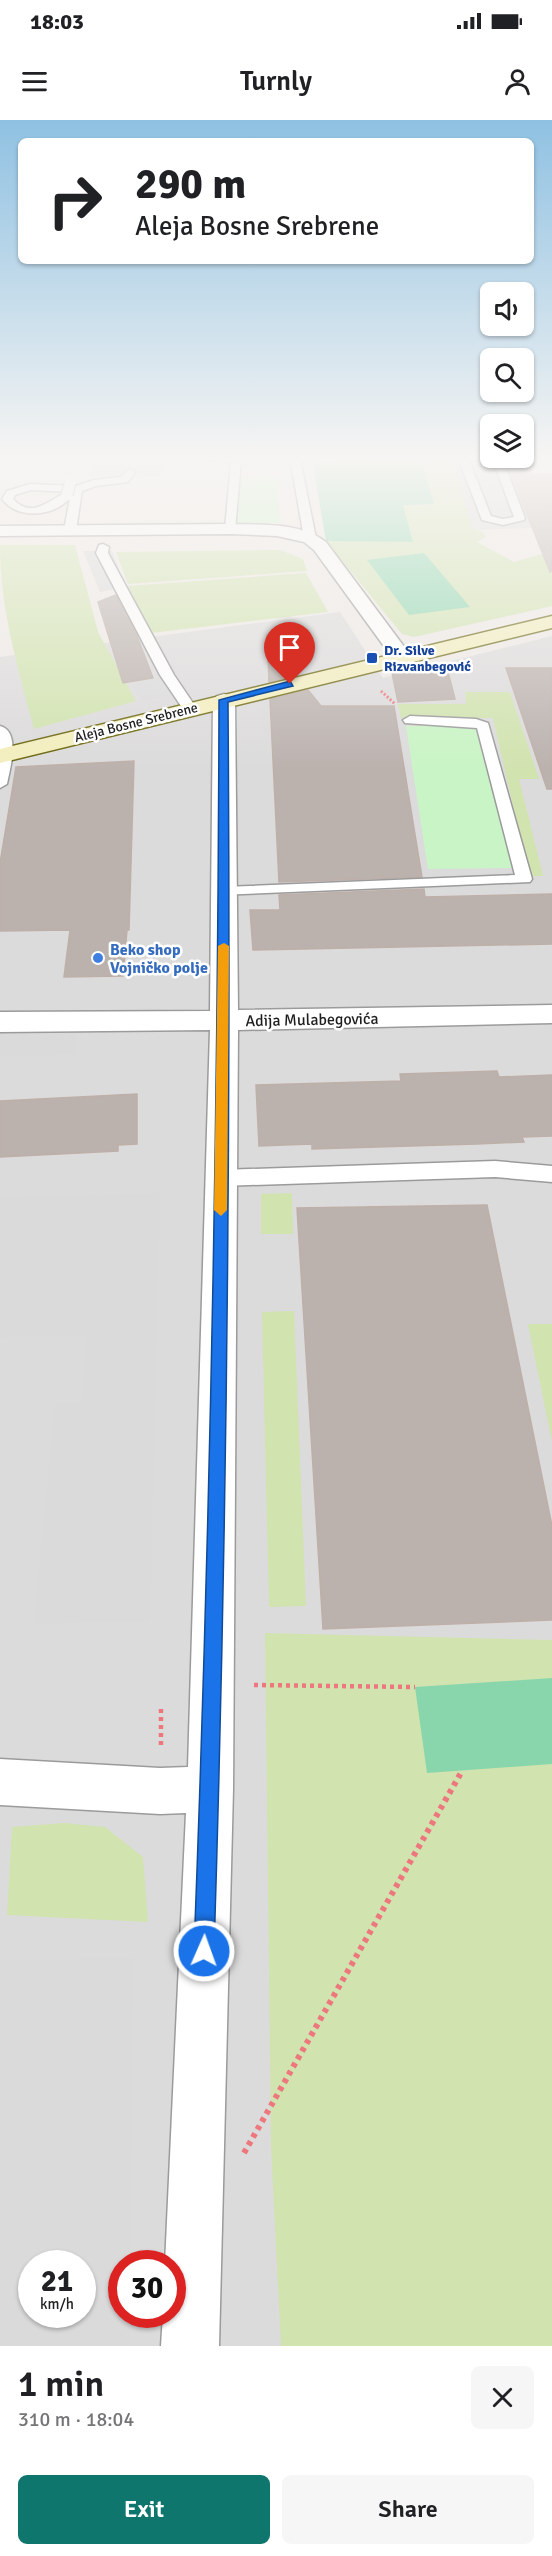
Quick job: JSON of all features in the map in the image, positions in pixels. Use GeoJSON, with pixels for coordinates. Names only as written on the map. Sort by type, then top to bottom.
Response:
{"type":"FeatureCollection","features":[{"type":"Feature","properties":{"kind":"street"},"geometry":{"type":"LineString","coordinates":[[332,562],[401,656]]}},
{"type":"Feature","properties":{"kind":"street","name":"Aleja Bosne Srebrene"},"geometry":{"type":"LineString","coordinates":[[2,755],[401,656],[552,622]]}},
{"type":"Feature","properties":{"kind":"street"},"geometry":{"type":"LineString","coordinates":[[190,2346],[210,1789],[224,1020],[224,892],[207,705]]}},
{"type":"Feature","properties":{"kind":"street","name":"Adija Mulabegovića"},"geometry":{"type":"LineString","coordinates":[[0,1022],[552,1014]]}},
{"type":"Feature","properties":{"kind":"street"},"geometry":{"type":"LineString","coordinates":[[0,1782],[160,1791],[210,1789]]}},
{"type":"Feature","properties":{"kind":"lane"},"geometry":{"type":"LineString","coordinates":[[107,562],[167,675],[207,705]]}},
{"type":"Feature","properties":{"kind":"lane"},"geometry":{"type":"LineString","coordinates":[[224,892],[524,879],[483,726],[476,723],[410,720]]}},
{"type":"Feature","properties":{"kind":"lane"},"geometry":{"type":"LineString","coordinates":[[0,730],[6,745],[2,755],[0,784]]}},
{"type":"Feature","properties":{"kind":"lane"},"geometry":{"type":"LineString","coordinates":[[221,1178],[495,1170],[552,1174]]}},
{"type":"Feature","properties":{"kind":"path"},"geometry":{"type":"LineString","coordinates":[[375,685],[410,720]]}},
{"type":"Feature","properties":{"kind":"path"},"geometry":{"type":"LineString","coordinates":[[212,1678],[256,1685],[416,1687]]}},
{"type":"Feature","properties":{"kind":"path"},"geometry":{"type":"LineString","coordinates":[[242,2156],[462,1770]]}},
{"type":"Feature","properties":{"kind":"shaded area"},"geometry":{"type":"Polygon","coordinates":[[[88,562],[116,562],[126,587],[100,592],[88,562]]]}},
{"type":"Feature","properties":{"kind":"shaded area"},"geometry":{"type":"Polygon","coordinates":[[[340,612],[383,678],[552,636],[552,2346],[0,2346],[0,657],[340,612]]]}},
{"type":"Feature","properties":{"kind":"shaded area"},"geometry":{"type":"Polygon","coordinates":[[[165,677],[177,693],[142,701],[132,684],[165,677]]]}},
{"type":"Feature","properties":{"kind":"shaded area"},"geometry":{"type":"Polygon","coordinates":[[[76,1024],[76,1054],[0,1057],[0,1026],[76,1024]]]}},
{"type":"Feature","properties":{"kind":"shaded area"},"geometry":{"type":"Polygon","coordinates":[[[160,1193],[150,1622],[34,1623],[55,1403],[81,1402],[87,1336],[0,1337],[0,1198],[160,1193]]]}},
{"type":"Feature","properties":{"kind":"shaded area"},"geometry":{"type":"Polygon","coordinates":[[[133,1958],[130,2250],[108,2250],[108,2328],[130,2328],[130,2346],[0,2346],[0,1961],[133,1958]]]}},
{"type":"Feature","properties":{"kind":"green space"},"geometry":{"type":"Polygon","coordinates":[[[1,562],[79,562],[98,632],[136,701],[34,729],[16,661],[1,562]]]}},
{"type":"Feature","properties":{"kind":"green space"},"geometry":{"type":"Polygon","coordinates":[[[120,562],[304,562],[307,571],[128,584],[120,562]]]}},
{"type":"Feature","properties":{"kind":"green space"},"geometry":{"type":"Polygon","coordinates":[[[343,562],[552,562],[552,606],[414,637],[402,634],[343,562]]]}},
{"type":"Feature","properties":{"kind":"green space"},"geometry":{"type":"Polygon","coordinates":[[[368,562],[432,562],[470,607],[409,615],[368,562]]]}},
{"type":"Feature","properties":{"kind":"green space"},"geometry":{"type":"Polygon","coordinates":[[[306,573],[328,612],[151,633],[128,586],[306,573]]]}},
{"type":"Feature","properties":{"kind":"green space"},"geometry":{"type":"Polygon","coordinates":[[[465,692],[510,692],[539,779],[519,779],[543,876],[529,876],[493,718],[401,718],[398,704],[466,704],[465,692]]]}},
{"type":"Feature","properties":{"kind":"green space"},"geometry":{"type":"Polygon","coordinates":[[[406,726],[475,726],[513,868],[428,869],[406,726]]]}},
{"type":"Feature","properties":{"kind":"green space"},"geometry":{"type":"Polygon","coordinates":[[[292,1193],[293,1234],[261,1234],[261,1194],[292,1193]]]}},
{"type":"Feature","properties":{"kind":"green space"},"geometry":{"type":"Polygon","coordinates":[[[294,1311],[306,1606],[269,1607],[262,1312],[294,1311]]]}},
{"type":"Feature","properties":{"kind":"green space"},"geometry":{"type":"Polygon","coordinates":[[[528,1324],[552,1324],[552,1442],[528,1324]]]}},
{"type":"Feature","properties":{"kind":"green space"},"geometry":{"type":"Polygon","coordinates":[[[265,1633],[552,1640],[552,2346],[281,2346],[271,2147],[265,1633]]]}},
{"type":"Feature","properties":{"kind":"green space"},"geometry":{"type":"Polygon","coordinates":[[[552,1678],[552,1764],[427,1773],[415,1687],[552,1678]]]}},
{"type":"Feature","properties":{"kind":"green space"},"geometry":{"type":"Polygon","coordinates":[[[64,1823],[105,1827],[143,1857],[148,1922],[7,1915],[12,1827],[64,1823]]]}},
{"type":"Feature","properties":{"kind":"building"},"geometry":{"type":"Polygon","coordinates":[[[546,562],[552,562],[550,572],[546,562]]]}},
{"type":"Feature","properties":{"kind":"building"},"geometry":{"type":"Polygon","coordinates":[[[116,595],[137,636],[153,678],[123,683],[98,602],[116,595]]]}},
{"type":"Feature","properties":{"kind":"building"},"geometry":{"type":"Polygon","coordinates":[[[267,636],[297,675],[269,682],[267,636]]]}},
{"type":"Feature","properties":{"kind":"building"},"geometry":{"type":"Polygon","coordinates":[[[447,668],[455,699],[398,702],[392,673],[415,673],[414,669],[447,668]]]}},
{"type":"Feature","properties":{"kind":"building"},"geometry":{"type":"Polygon","coordinates":[[[506,668],[552,668],[552,789],[547,789],[506,668]]]}},
{"type":"Feature","properties":{"kind":"building"},"geometry":{"type":"Polygon","coordinates":[[[308,690],[321,706],[394,706],[422,877],[279,882],[270,699],[308,690]]]}},
{"type":"Feature","properties":{"kind":"building"},"geometry":{"type":"Polygon","coordinates":[[[134,761],[129,930],[127,930],[123,976],[64,977],[70,930],[0,931],[0,863],[16,767],[134,761]]]}},
{"type":"Feature","properties":{"kind":"building"},"geometry":{"type":"Polygon","coordinates":[[[424,889],[425,897],[552,894],[552,944],[253,950],[250,910],[280,910],[279,895],[424,889]]]}},
{"type":"Feature","properties":{"kind":"building"},"geometry":{"type":"Polygon","coordinates":[[[497,1071],[499,1077],[552,1075],[552,1136],[522,1137],[524,1142],[477,1144],[312,1149],[312,1144],[259,1146],[256,1085],[401,1081],[400,1074],[497,1071]]]}},
{"type":"Feature","properties":{"kind":"building"},"geometry":{"type":"Polygon","coordinates":[[[137,1094],[137,1144],[118,1145],[118,1151],[0,1157],[0,1101],[137,1094]]]}},
{"type":"Feature","properties":{"kind":"building"},"geometry":{"type":"Polygon","coordinates":[[[487,1205],[552,1526],[552,1620],[323,1629],[297,1208],[487,1205]]]}},
{"type":"Feature","properties":{"kind":"slow traffic"},"geometry":{"type":"LineString","coordinates":[[221,1210],[224,946]]}},
{"type":"Feature","properties":{"kind":"place","name":"Dr. Silve Rizvanbegović"},"geometry":{"type":"Point","coordinates":[372,658]}},
{"type":"Feature","properties":{"kind":"place","name":"Beko shop Vojničko polje"},"geometry":{"type":"Point","coordinates":[98,958]}},
{"type":"Feature","properties":{"kind":"route"},"geometry":{"type":"LineString","coordinates":[[204,1951],[210,1789],[224,1020],[224,700],[290,684]]}}]}
